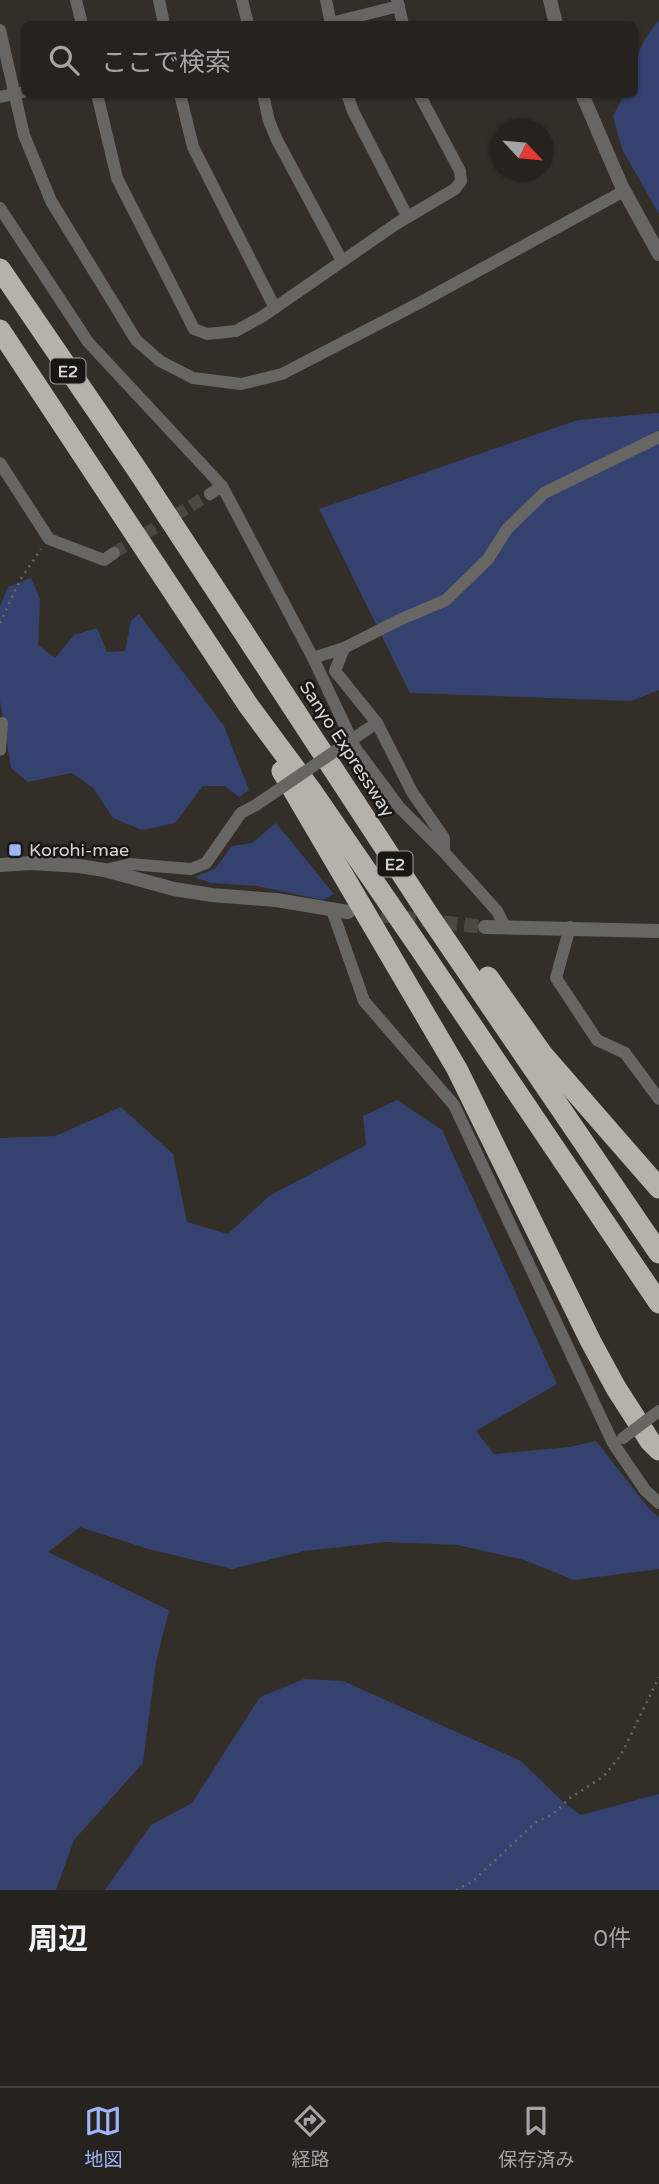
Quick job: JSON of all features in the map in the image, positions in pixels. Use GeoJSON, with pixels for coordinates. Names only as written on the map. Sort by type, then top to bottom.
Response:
{"type":"FeatureCollection","features":[{"type":"Feature","properties":{"kind":"highway","name":"Sanyo Expressway"},"geometry":{"type":"LineString","coordinates":[[0,269],[138,471],[435,925],[659,1253]]}},
{"type":"Feature","properties":{"kind":"highway","name":"E2"},"geometry":{"type":"LineString","coordinates":[[0,330],[248,705],[311,790],[659,1303]]}},
{"type":"Feature","properties":{"kind":"highway"},"geometry":{"type":"LineString","coordinates":[[138,471],[400,853],[543,1055],[659,1188]]}},
{"type":"Feature","properties":{"kind":"highway"},"geometry":{"type":"LineString","coordinates":[[248,705],[278,764],[457,1069],[616,1388],[650,1441],[659,1450]]}},
{"type":"Feature","properties":{"kind":"street"},"geometry":{"type":"LineString","coordinates":[[76,0],[81,21]]}},
{"type":"Feature","properties":{"kind":"street"},"geometry":{"type":"LineString","coordinates":[[159,0],[163,21]]}},
{"type":"Feature","properties":{"kind":"street"},"geometry":{"type":"LineString","coordinates":[[242,0],[247,21]]}},
{"type":"Feature","properties":{"kind":"street"},"geometry":{"type":"LineString","coordinates":[[326,0],[330,21]]}},
{"type":"Feature","properties":{"kind":"street"},"geometry":{"type":"LineString","coordinates":[[550,0],[555,21]]}},
{"type":"Feature","properties":{"kind":"street"},"geometry":{"type":"LineString","coordinates":[[341,21],[398,3],[402,21]]}},
{"type":"Feature","properties":{"kind":"street"},"geometry":{"type":"LineString","coordinates":[[0,30],[19,93],[24,135],[43,184],[126,327],[147,351],[168,366],[193,378],[214,382],[251,383],[282,374],[624,191]]}},
{"type":"Feature","properties":{"kind":"street"},"geometry":{"type":"LineString","coordinates":[[0,97],[19,93]]}},
{"type":"Feature","properties":{"kind":"street"},"geometry":{"type":"LineString","coordinates":[[98,98],[117,178],[194,329],[207,334],[236,331],[275,308],[407,216],[456,189],[461,181],[460,171],[421,98]]}},
{"type":"Feature","properties":{"kind":"street"},"geometry":{"type":"LineString","coordinates":[[181,98],[194,150],[275,308]]}},
{"type":"Feature","properties":{"kind":"street"},"geometry":{"type":"LineString","coordinates":[[264,98],[277,140],[342,261]]}},
{"type":"Feature","properties":{"kind":"street"},"geometry":{"type":"LineString","coordinates":[[348,98],[407,216]]}},
{"type":"Feature","properties":{"kind":"street"},"geometry":{"type":"LineString","coordinates":[[584,98],[624,191],[659,254]]}},
{"type":"Feature","properties":{"kind":"street"},"geometry":{"type":"LineString","coordinates":[[0,208],[88,342],[222,486],[313,658],[356,748],[400,808],[497,911],[505,927]]}},
{"type":"Feature","properties":{"kind":"street"},"geometry":{"type":"LineString","coordinates":[[313,658],[344,648],[446,600],[488,559],[507,528],[544,493],[659,437]]}},
{"type":"Feature","properties":{"kind":"street"},"geometry":{"type":"LineString","coordinates":[[0,463],[49,540],[104,560],[114,553]]}},
{"type":"Feature","properties":{"kind":"street"},"geometry":{"type":"LineString","coordinates":[[210,494],[222,486]]}},
{"type":"Feature","properties":{"kind":"street"},"geometry":{"type":"LineString","coordinates":[[344,648],[335,671],[374,724],[412,792],[444,838],[444,852]]}},
{"type":"Feature","properties":{"kind":"street"},"geometry":{"type":"LineString","coordinates":[[0,750],[2,723]]}},
{"type":"Feature","properties":{"kind":"street"},"geometry":{"type":"LineString","coordinates":[[104,870],[130,864],[191,869],[206,863],[241,813],[374,724]]}},
{"type":"Feature","properties":{"kind":"street"},"geometry":{"type":"LineString","coordinates":[[0,865],[31,863],[79,866],[174,889],[276,900],[348,912]]}},
{"type":"Feature","properties":{"kind":"street"},"geometry":{"type":"LineString","coordinates":[[332,910],[364,1001],[454,1105],[618,1440],[645,1490],[659,1503]]}},
{"type":"Feature","properties":{"kind":"street"},"geometry":{"type":"LineString","coordinates":[[485,927],[659,931]]}},
{"type":"Feature","properties":{"kind":"street"},"geometry":{"type":"LineString","coordinates":[[570,928],[556,978],[597,1040],[625,1053],[659,1099]]}},
{"type":"Feature","properties":{"kind":"street"},"geometry":{"type":"LineString","coordinates":[[618,1440],[659,1411]]}},
{"type":"Feature","properties":{"kind":"path"},"geometry":{"type":"LineString","coordinates":[[0,622],[20,580],[49,540]]}},
{"type":"Feature","properties":{"kind":"path"},"geometry":{"type":"LineString","coordinates":[[456,1890],[472,1882],[535,1822],[554,1813],[570,1798],[604,1776],[621,1755],[659,1677]]}},
{"type":"Feature","properties":{"kind":"shaded area"},"geometry":{"type":"Polygon","coordinates":[[[659,20],[659,214],[622,149],[613,116],[622,98],[638,98],[638,54],[659,20]]]}},
{"type":"Feature","properties":{"kind":"shaded area"},"geometry":{"type":"Polygon","coordinates":[[[659,413],[659,690],[631,701],[410,693],[319,509],[578,420],[659,413]]]}},
{"type":"Feature","properties":{"kind":"shaded area"},"geometry":{"type":"Polygon","coordinates":[[[31,578],[40,599],[38,645],[55,658],[74,635],[97,628],[107,652],[125,651],[131,621],[139,614],[224,726],[249,790],[239,797],[225,786],[203,786],[175,823],[142,830],[113,818],[93,788],[72,773],[28,782],[11,768],[0,701],[0,606],[8,587],[31,578]]]}},
{"type":"Feature","properties":{"kind":"shaded area"},"geometry":{"type":"Polygon","coordinates":[[[276,823],[334,894],[323,900],[257,886],[211,883],[194,877],[215,869],[232,846],[252,843],[276,823]]]}},
{"type":"Feature","properties":{"kind":"shaded area"},"geometry":{"type":"Polygon","coordinates":[[[397,1100],[442,1130],[557,1384],[476,1431],[494,1454],[569,1447],[596,1441],[650,1510],[659,1517],[659,1569],[574,1580],[524,1560],[457,1545],[386,1542],[304,1551],[232,1569],[148,1549],[80,1527],[48,1552],[169,1610],[156,1662],[143,1763],[74,1840],[56,1890],[0,1890],[0,1138],[55,1136],[121,1107],[173,1154],[187,1222],[228,1234],[269,1196],[366,1145],[363,1116],[397,1100]]]}},
{"type":"Feature","properties":{"kind":"shaded area"},"geometry":{"type":"Polygon","coordinates":[[[304,1679],[343,1681],[521,1761],[564,1803],[581,1815],[659,1794],[659,1890],[105,1890],[151,1825],[192,1803],[260,1697],[304,1679]]]}},
{"type":"Feature","properties":{"kind":"tunnel"},"geometry":{"type":"LineString","coordinates":[[114,553],[210,494]]}},
{"type":"Feature","properties":{"kind":"tunnel"},"geometry":{"type":"LineString","coordinates":[[360,913],[485,927]]}},
{"type":"Feature","properties":{"kind":"place","name":"Korohi-mae"},"geometry":{"type":"Point","coordinates":[15,850]}}]}
